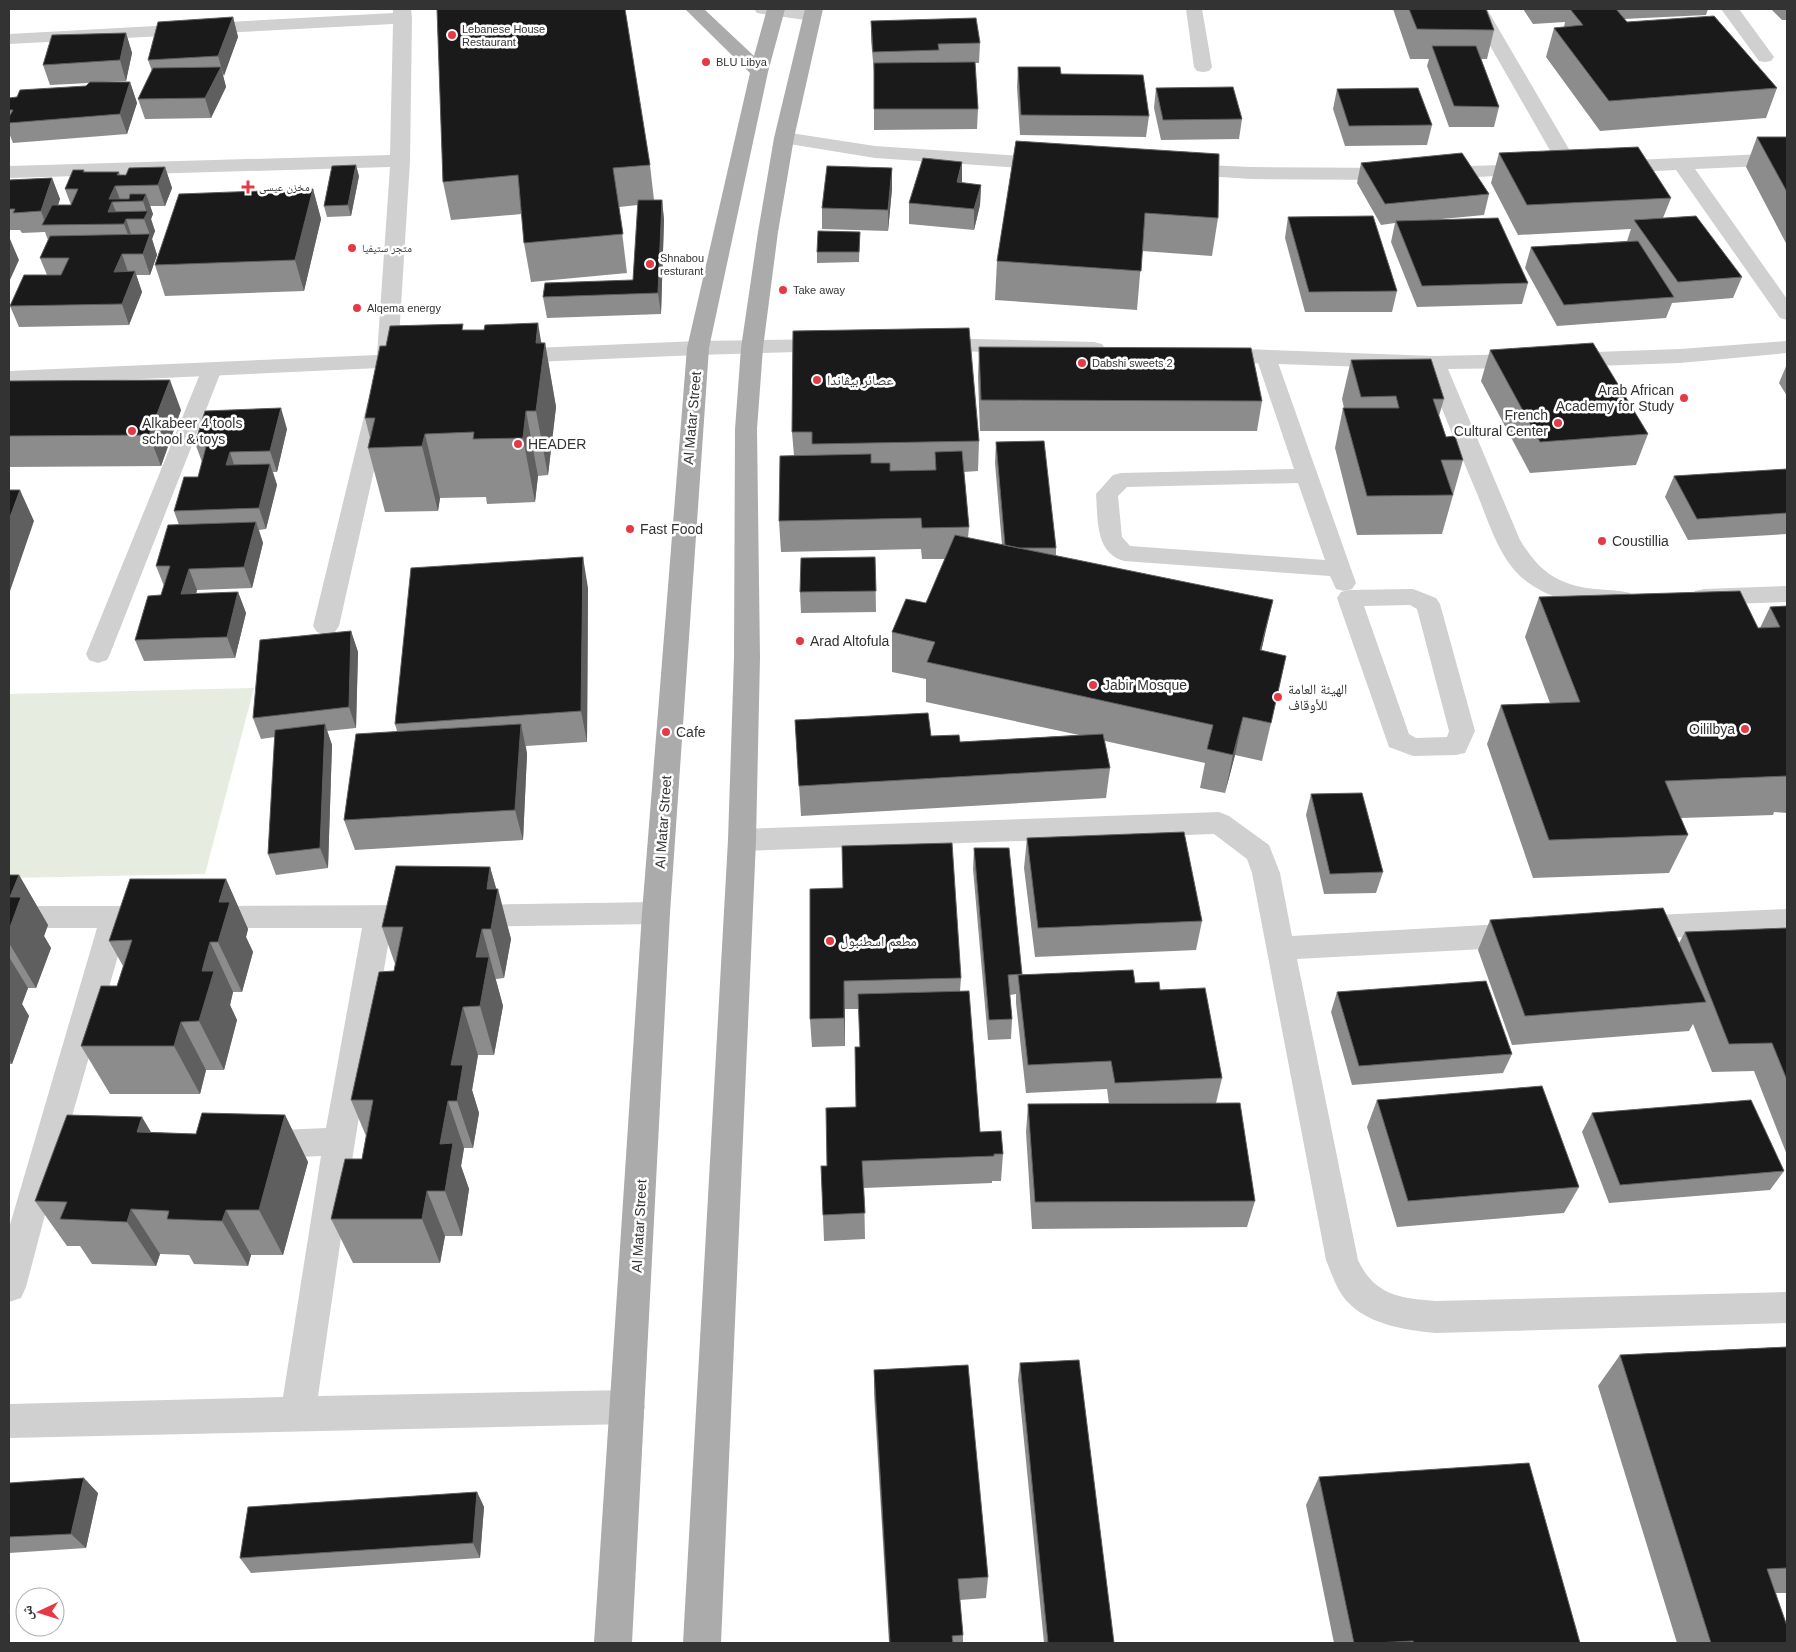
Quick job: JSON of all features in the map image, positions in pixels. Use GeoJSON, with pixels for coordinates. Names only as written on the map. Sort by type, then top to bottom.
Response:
{"type":"FeatureCollection","features":[{"type":"Feature","properties":{"kind":"main road"},"geometry":{"type":"LineString","coordinates":[[694,9],[759,72]]}},
{"type":"Feature","properties":{"kind":"main road","name":"Al Matar Street"},"geometry":{"type":"LineString","coordinates":[[613,1643],[656,914],[698,348],[771,10]]}},
{"type":"Feature","properties":{"kind":"main road"},"geometry":{"type":"LineString","coordinates":[[702,1643],[742,840],[746,658],[746,438],[752,348],[784,138],[813,12]]}},
{"type":"Feature","properties":{"kind":"street"},"geometry":{"type":"LineString","coordinates":[[1478,9],[1586,168]]}},
{"type":"Feature","properties":{"kind":"street"},"geometry":{"type":"LineString","coordinates":[[1730,9],[1765,58]]}},
{"type":"Feature","properties":{"kind":"street"},"geometry":{"type":"LineString","coordinates":[[771,10],[813,12]]}},
{"type":"Feature","properties":{"kind":"street"},"geometry":{"type":"LineString","coordinates":[[9,39],[403,13],[400,161],[388,361],[326,626]]}},
{"type":"Feature","properties":{"kind":"street"},"geometry":{"type":"LineString","coordinates":[[784,138],[875,152],[1069,165]]}},
{"type":"Feature","properties":{"kind":"street"},"geometry":{"type":"LineString","coordinates":[[1165,169],[1251,173],[1417,174],[1787,159]]}},
{"type":"Feature","properties":{"kind":"street"},"geometry":{"type":"LineString","coordinates":[[9,172],[400,161]]}},
{"type":"Feature","properties":{"kind":"street"},"geometry":{"type":"LineString","coordinates":[[1682,164],[1787,314]]}},
{"type":"Feature","properties":{"kind":"street"},"geometry":{"type":"LineString","coordinates":[[911,344],[1110,350]]}},
{"type":"Feature","properties":{"kind":"street"},"geometry":{"type":"LineString","coordinates":[[494,357],[698,348],[854,345]]}},
{"type":"Feature","properties":{"kind":"street"},"geometry":{"type":"LineString","coordinates":[[1198,354],[1434,363],[1680,356],[1787,348]]}},
{"type":"Feature","properties":{"kind":"street"},"geometry":{"type":"LineString","coordinates":[[9,378],[436,359]]}},
{"type":"Feature","properties":{"kind":"street"},"geometry":{"type":"LineString","coordinates":[[1434,363],[1508,540],[1524,566],[1544,584],[1571,594],[1595,598],[1645,599]]}},
{"type":"Feature","properties":{"kind":"street"},"geometry":{"type":"LineString","coordinates":[[1683,598],[1787,594]]}},
{"type":"Feature","properties":{"kind":"street"},"geometry":{"type":"LineString","coordinates":[[742,840],[1219,823],[1259,853],[1266,873],[1342,1260],[1355,1286],[1371,1300],[1398,1314],[1436,1317],[1787,1308]]}},
{"type":"Feature","properties":{"kind":"street"},"geometry":{"type":"LineString","coordinates":[[9,917],[378,917],[656,914]]}},
{"type":"Feature","properties":{"kind":"street"},"geometry":{"type":"LineString","coordinates":[[9,1287],[59,1157],[115,917]]}},
{"type":"Feature","properties":{"kind":"street"},"geometry":{"type":"LineString","coordinates":[[298,1413],[338,1141],[378,917]]}},
{"type":"Feature","properties":{"kind":"street"},"geometry":{"type":"LineString","coordinates":[[1608,930],[1787,920]]}},
{"type":"Feature","properties":{"kind":"street"},"geometry":{"type":"LineString","coordinates":[[1280,948],[1548,933]]}},
{"type":"Feature","properties":{"kind":"street"},"geometry":{"type":"LineString","coordinates":[[231,1147],[338,1141]]}},
{"type":"Feature","properties":{"kind":"street"},"geometry":{"type":"LineString","coordinates":[[9,1421],[628,1406]]}},
{"type":"Feature","properties":{"kind":"lane"},"geometry":{"type":"LineString","coordinates":[[1194,9],[1203,67]]}},
{"type":"Feature","properties":{"kind":"lane"},"geometry":{"type":"LineString","coordinates":[[1266,357],[1339,569],[1349,598],[1398,740],[1413,747],[1456,746],[1462,731],[1428,604],[1414,597],[1349,598]]}},
{"type":"Feature","properties":{"kind":"lane"},"geometry":{"type":"LineString","coordinates":[[98,654],[212,369]]}},
{"type":"Feature","properties":{"kind":"lane"},"geometry":{"type":"LineString","coordinates":[[1307,476],[1121,480],[1107,494],[1111,539],[1124,553],[1339,569]]}},
{"type":"Feature","properties":{"kind":"shaded area"},"geometry":{"type":"Polygon","coordinates":[[[254,688],[205,874],[9,878],[9,694],[254,688]]]}},
{"type":"Feature","properties":{"kind":"building"},"geometry":{"type":"Polygon","coordinates":[[[437,9],[625,9],[650,165],[613,168],[623,234],[524,243],[518,175],[443,182],[437,9]]]}},
{"type":"Feature","properties":{"kind":"building"},"geometry":{"type":"Polygon","coordinates":[[[1409,9],[1486,9],[1494,30],[1417,29],[1409,9]]]}},
{"type":"Feature","properties":{"kind":"building"},"geometry":{"type":"Polygon","coordinates":[[[1570,9],[1616,9],[1627,22],[1714,16],[1777,88],[1609,101],[1554,28],[1583,25],[1570,9]]]}},
{"type":"Feature","properties":{"kind":"building"},"geometry":{"type":"Polygon","coordinates":[[[233,17],[218,56],[148,60],[158,22],[233,17]]]}},
{"type":"Feature","properties":{"kind":"building"},"geometry":{"type":"Polygon","coordinates":[[[976,18],[980,43],[938,44],[939,50],[873,52],[871,21],[976,18]]]}},
{"type":"Feature","properties":{"kind":"building"},"geometry":{"type":"Polygon","coordinates":[[[126,33],[120,60],[43,65],[52,35],[126,33]]]}},
{"type":"Feature","properties":{"kind":"building"},"geometry":{"type":"Polygon","coordinates":[[[1432,46],[1476,46],[1499,107],[1454,106],[1432,46]]]}},
{"type":"Feature","properties":{"kind":"building"},"geometry":{"type":"Polygon","coordinates":[[[975,62],[978,109],[874,109],[874,63],[975,62]]]}},
{"type":"Feature","properties":{"kind":"building"},"geometry":{"type":"Polygon","coordinates":[[[221,67],[205,98],[138,99],[153,68],[221,67]]]}},
{"type":"Feature","properties":{"kind":"building"},"geometry":{"type":"Polygon","coordinates":[[[1018,67],[1060,67],[1061,74],[1143,75],[1149,116],[1021,115],[1018,67]]]}},
{"type":"Feature","properties":{"kind":"building"},"geometry":{"type":"Polygon","coordinates":[[[90,82],[130,82],[120,114],[9,123],[9,117],[13,110],[9,110],[9,98],[17,97],[20,90],[86,86],[90,82]]]}},
{"type":"Feature","properties":{"kind":"building"},"geometry":{"type":"Polygon","coordinates":[[[1233,87],[1242,119],[1163,120],[1156,88],[1233,87]]]}},
{"type":"Feature","properties":{"kind":"building"},"geometry":{"type":"Polygon","coordinates":[[[1418,88],[1432,125],[1349,126],[1337,89],[1418,88]]]}},
{"type":"Feature","properties":{"kind":"building"},"geometry":{"type":"Polygon","coordinates":[[[1757,137],[1787,137],[1787,192],[1757,137]]]}},
{"type":"Feature","properties":{"kind":"building"},"geometry":{"type":"Polygon","coordinates":[[[1016,141],[1219,154],[1218,218],[1145,213],[1141,271],[997,261],[1016,141]]]}},
{"type":"Feature","properties":{"kind":"building"},"geometry":{"type":"Polygon","coordinates":[[[1638,147],[1671,198],[1527,205],[1499,153],[1638,147]]]}},
{"type":"Feature","properties":{"kind":"building"},"geometry":{"type":"Polygon","coordinates":[[[1462,153],[1489,194],[1385,204],[1361,163],[1462,153]]]}},
{"type":"Feature","properties":{"kind":"building"},"geometry":{"type":"Polygon","coordinates":[[[923,158],[962,162],[957,182],[981,185],[974,209],[909,203],[923,158]]]}},
{"type":"Feature","properties":{"kind":"building"},"geometry":{"type":"Polygon","coordinates":[[[356,165],[348,205],[324,206],[332,166],[356,165]]]}},
{"type":"Feature","properties":{"kind":"building"},"geometry":{"type":"Polygon","coordinates":[[[827,166],[892,168],[888,210],[822,208],[827,166]]]}},
{"type":"Feature","properties":{"kind":"building"},"geometry":{"type":"Polygon","coordinates":[[[165,167],[158,185],[115,186],[109,199],[129,199],[130,194],[146,194],[143,201],[112,202],[108,212],[148,211],[144,219],[126,219],[124,224],[42,225],[52,205],[71,205],[78,189],[65,189],[73,170],[84,170],[83,172],[119,172],[117,175],[126,175],[129,168],[165,167]]]}},
{"type":"Feature","properties":{"kind":"building"},"geometry":{"type":"Polygon","coordinates":[[[52,178],[41,211],[13,213],[15,209],[9,209],[9,180],[52,178]]]}},
{"type":"Feature","properties":{"kind":"building"},"geometry":{"type":"Polygon","coordinates":[[[313,189],[295,260],[155,265],[179,194],[313,189]]]}},
{"type":"Feature","properties":{"kind":"building"},"geometry":{"type":"Polygon","coordinates":[[[638,200],[662,200],[658,293],[543,297],[545,283],[633,280],[638,200]]]}},
{"type":"Feature","properties":{"kind":"building"},"geometry":{"type":"Polygon","coordinates":[[[1373,216],[1397,291],[1309,292],[1288,217],[1373,216]]]}},
{"type":"Feature","properties":{"kind":"building"},"geometry":{"type":"Polygon","coordinates":[[[1696,216],[1742,277],[1678,282],[1634,220],[1696,216]]]}},
{"type":"Feature","properties":{"kind":"building"},"geometry":{"type":"Polygon","coordinates":[[[1498,218],[1528,283],[1422,286],[1396,221],[1498,218]]]}},
{"type":"Feature","properties":{"kind":"building"},"geometry":{"type":"Polygon","coordinates":[[[818,231],[860,232],[859,252],[817,252],[818,231]]]}},
{"type":"Feature","properties":{"kind":"building"},"geometry":{"type":"Polygon","coordinates":[[[150,234],[143,254],[122,254],[114,272],[135,271],[122,304],[10,306],[24,275],[61,275],[69,258],[40,258],[50,236],[150,234]]]}},
{"type":"Feature","properties":{"kind":"building"},"geometry":{"type":"Polygon","coordinates":[[[1638,241],[1674,297],[1564,305],[1531,247],[1638,241]]]}},
{"type":"Feature","properties":{"kind":"building"},"geometry":{"type":"Polygon","coordinates":[[[538,323],[536,343],[545,343],[536,411],[526,411],[523,438],[473,439],[474,432],[425,434],[422,446],[368,448],[375,418],[365,418],[380,346],[386,346],[390,326],[463,324],[462,330],[484,330],[485,325],[538,323]]]}},
{"type":"Feature","properties":{"kind":"building"},"geometry":{"type":"Polygon","coordinates":[[[969,328],[979,441],[812,444],[812,432],[792,432],[793,331],[969,328]]]}},
{"type":"Feature","properties":{"kind":"building"},"geometry":{"type":"Polygon","coordinates":[[[1593,343],[1648,434],[1540,442],[1490,350],[1593,343]]]}},
{"type":"Feature","properties":{"kind":"building"},"geometry":{"type":"Polygon","coordinates":[[[979,347],[1251,348],[1262,401],[981,400],[979,347]]]}},
{"type":"Feature","properties":{"kind":"building"},"geometry":{"type":"Polygon","coordinates":[[[1431,359],[1444,399],[1433,399],[1446,437],[1455,436],[1463,460],[1441,460],[1453,495],[1367,496],[1343,408],[1399,408],[1396,396],[1361,397],[1351,360],[1431,359]]]}},
{"type":"Feature","properties":{"kind":"building"},"geometry":{"type":"Polygon","coordinates":[[[170,380],[149,435],[9,436],[9,381],[170,380]]]}},
{"type":"Feature","properties":{"kind":"building"},"geometry":{"type":"Polygon","coordinates":[[[281,408],[270,451],[230,452],[226,465],[270,464],[259,508],[174,511],[184,477],[198,477],[207,443],[195,443],[205,411],[281,408]]]}},
{"type":"Feature","properties":{"kind":"building"},"geometry":{"type":"Polygon","coordinates":[[[1044,441],[1056,548],[1019,548],[1005,545],[996,442],[1044,441]]]}},
{"type":"Feature","properties":{"kind":"building"},"geometry":{"type":"Polygon","coordinates":[[[962,451],[969,527],[922,528],[921,518],[779,521],[780,456],[871,454],[871,463],[890,463],[890,471],[936,470],[935,452],[962,451]]]}},
{"type":"Feature","properties":{"kind":"building"},"geometry":{"type":"Polygon","coordinates":[[[1787,469],[1787,513],[1697,519],[1674,476],[1787,469]]]}},
{"type":"Feature","properties":{"kind":"building"},"geometry":{"type":"Polygon","coordinates":[[[9,490],[20,490],[9,520],[9,490]]]}},
{"type":"Feature","properties":{"kind":"building"},"geometry":{"type":"Polygon","coordinates":[[[256,522],[244,567],[189,569],[181,594],[238,592],[227,637],[135,640],[148,596],[161,595],[170,566],[156,566],[168,525],[256,522]]]}},
{"type":"Feature","properties":{"kind":"building","name":"Jabir Mosque"},"geometry":{"type":"Polygon","coordinates":[[[955,535],[1273,600],[1260,650],[1286,656],[1271,723],[1243,717],[1233,755],[1207,749],[1213,725],[927,662],[935,642],[892,632],[906,599],[926,603],[955,535]]]}},
{"type":"Feature","properties":{"kind":"building"},"geometry":{"type":"Polygon","coordinates":[[[583,557],[581,711],[395,724],[411,568],[583,557]]]}},
{"type":"Feature","properties":{"kind":"building"},"geometry":{"type":"Polygon","coordinates":[[[875,557],[876,591],[800,592],[801,558],[875,557]]]}},
{"type":"Feature","properties":{"kind":"building"},"geometry":{"type":"Polygon","coordinates":[[[1740,591],[1758,628],[1780,627],[1770,607],[1787,606],[1787,776],[1665,781],[1688,835],[1549,840],[1501,705],[1580,702],[1539,597],[1740,591]]]}},
{"type":"Feature","properties":{"kind":"building"},"geometry":{"type":"Polygon","coordinates":[[[351,631],[349,707],[253,718],[260,640],[351,631]]]}},
{"type":"Feature","properties":{"kind":"building"},"geometry":{"type":"Polygon","coordinates":[[[928,713],[931,736],[959,735],[960,742],[1103,734],[1110,768],[799,786],[795,720],[928,713]]]}},
{"type":"Feature","properties":{"kind":"building"},"geometry":{"type":"Polygon","coordinates":[[[325,724],[320,848],[268,854],[275,730],[325,724]]]}},
{"type":"Feature","properties":{"kind":"building"},"geometry":{"type":"Polygon","coordinates":[[[521,724],[515,810],[344,820],[356,734],[521,724]]]}},
{"type":"Feature","properties":{"kind":"building"},"geometry":{"type":"Polygon","coordinates":[[[1362,793],[1383,872],[1330,874],[1311,794],[1362,793]]]}},
{"type":"Feature","properties":{"kind":"building"},"geometry":{"type":"Polygon","coordinates":[[[1184,832],[1202,921],[1038,928],[1027,838],[1184,832]]]}},
{"type":"Feature","properties":{"kind":"building"},"geometry":{"type":"Polygon","coordinates":[[[952,843],[961,978],[844,981],[844,1018],[810,1019],[810,889],[843,888],[842,846],[952,843]]]}},
{"type":"Feature","properties":{"kind":"building"},"geometry":{"type":"Polygon","coordinates":[[[974,848],[1009,848],[1022,974],[1008,975],[1012,1019],[989,1020],[974,848]]]}},
{"type":"Feature","properties":{"kind":"building"},"geometry":{"type":"Polygon","coordinates":[[[396,866],[490,867],[487,889],[498,889],[491,929],[482,929],[476,957],[489,957],[480,1006],[463,1007],[451,1065],[463,1065],[457,1101],[448,1101],[440,1144],[453,1143],[445,1191],[427,1191],[422,1219],[331,1219],[345,1159],[362,1159],[373,1100],[351,1100],[379,972],[394,971],[403,927],[382,927],[396,866]]]}},
{"type":"Feature","properties":{"kind":"building"},"geometry":{"type":"Polygon","coordinates":[[[9,875],[19,875],[10,897],[21,897],[9,930],[9,875]]]}},
{"type":"Feature","properties":{"kind":"building"},"geometry":{"type":"Polygon","coordinates":[[[130,879],[226,879],[219,902],[230,902],[218,942],[210,942],[202,971],[214,971],[199,1021],[181,1022],[174,1046],[81,1046],[101,986],[117,986],[132,940],[109,941],[130,879]]]}},
{"type":"Feature","properties":{"kind":"building"},"geometry":{"type":"Polygon","coordinates":[[[1663,908],[1706,1002],[1525,1016],[1490,920],[1663,908]]]}},
{"type":"Feature","properties":{"kind":"building"},"geometry":{"type":"Polygon","coordinates":[[[1787,928],[1787,1080],[1772,1043],[1729,1044],[1685,932],[1787,928]]]}},
{"type":"Feature","properties":{"kind":"building"},"geometry":{"type":"Polygon","coordinates":[[[1133,970],[1135,983],[1159,982],[1160,990],[1205,988],[1222,1078],[1115,1083],[1111,1061],[1028,1065],[1018,975],[1133,970]]]}},
{"type":"Feature","properties":{"kind":"building"},"geometry":{"type":"Polygon","coordinates":[[[1486,981],[1512,1054],[1359,1066],[1337,992],[1486,981]]]}},
{"type":"Feature","properties":{"kind":"building"},"geometry":{"type":"Polygon","coordinates":[[[969,991],[980,1132],[1001,1131],[1003,1154],[994,1154],[994,1156],[862,1161],[865,1213],[823,1215],[821,1166],[827,1166],[826,1108],[856,1107],[855,1047],[860,1047],[858,994],[969,991]]]}},
{"type":"Feature","properties":{"kind":"building"},"geometry":{"type":"Polygon","coordinates":[[[1542,1086],[1579,1187],[1408,1201],[1377,1100],[1542,1086]]]}},
{"type":"Feature","properties":{"kind":"building"},"geometry":{"type":"Polygon","coordinates":[[[1751,1100],[1784,1171],[1620,1185],[1592,1113],[1751,1100]]]}},
{"type":"Feature","properties":{"kind":"building"},"geometry":{"type":"Polygon","coordinates":[[[1240,1103],[1255,1201],[1035,1202],[1028,1104],[1240,1103]]]}},
{"type":"Feature","properties":{"kind":"building"},"geometry":{"type":"Polygon","coordinates":[[[202,1113],[285,1115],[259,1210],[226,1210],[222,1221],[167,1219],[169,1211],[131,1209],[127,1222],[60,1219],[67,1202],[35,1201],[67,1115],[142,1117],[137,1132],[196,1134],[202,1113]]]}},
{"type":"Feature","properties":{"kind":"building"},"geometry":{"type":"Polygon","coordinates":[[[1787,1347],[1787,1568],[1767,1569],[1787,1626],[1787,1643],[1711,1643],[1620,1355],[1787,1347]]]}},
{"type":"Feature","properties":{"kind":"building"},"geometry":{"type":"Polygon","coordinates":[[[1079,1360],[1114,1643],[1048,1643],[1020,1363],[1079,1360]]]}},
{"type":"Feature","properties":{"kind":"building"},"geometry":{"type":"Polygon","coordinates":[[[968,1365],[988,1577],[958,1579],[963,1635],[952,1636],[953,1643],[890,1643],[874,1370],[968,1365]]]}},
{"type":"Feature","properties":{"kind":"building"},"geometry":{"type":"Polygon","coordinates":[[[1529,1463],[1580,1643],[1414,1643],[1413,1641],[1354,1643],[1319,1477],[1529,1463]]]}},
{"type":"Feature","properties":{"kind":"building"},"geometry":{"type":"Polygon","coordinates":[[[84,1478],[71,1534],[9,1537],[9,1483],[84,1478]]]}},
{"type":"Feature","properties":{"kind":"building"},"geometry":{"type":"Polygon","coordinates":[[[477,1492],[473,1543],[240,1558],[248,1507],[477,1492]]]}},
{"type":"Feature","properties":{"kind":"place","name":"Lebanese House Restaurant"},"geometry":{"type":"Point","coordinates":[452,35]}},
{"type":"Feature","properties":{"kind":"place","name":"BLU Libya"},"geometry":{"type":"Point","coordinates":[706,62]}},
{"type":"Feature","properties":{"kind":"place","name":"مخزن عيسى"},"geometry":{"type":"Point","coordinates":[248,187]}},
{"type":"Feature","properties":{"kind":"place","name":"متجر ستيفيا"},"geometry":{"type":"Point","coordinates":[352,248]}},
{"type":"Feature","properties":{"kind":"place","name":"Shnabou resturant"},"geometry":{"type":"Point","coordinates":[650,264]}},
{"type":"Feature","properties":{"kind":"place","name":"Take away"},"geometry":{"type":"Point","coordinates":[783,290]}},
{"type":"Feature","properties":{"kind":"place","name":"Alqema energy"},"geometry":{"type":"Point","coordinates":[357,308]}},
{"type":"Feature","properties":{"kind":"place","name":"Dabshi sweets 2"},"geometry":{"type":"Point","coordinates":[1082,363]}},
{"type":"Feature","properties":{"kind":"place","name":"عصائر بيڤاندا"},"geometry":{"type":"Point","coordinates":[817,380]}},
{"type":"Feature","properties":{"kind":"place","name":"Arab African Academy for Study"},"geometry":{"type":"Point","coordinates":[1684,398]}},
{"type":"Feature","properties":{"kind":"place","name":"French Cultural Center"},"geometry":{"type":"Point","coordinates":[1558,423]}},
{"type":"Feature","properties":{"kind":"place","name":"Alkabeer 4 tools school & toys"},"geometry":{"type":"Point","coordinates":[132,431]}},
{"type":"Feature","properties":{"kind":"place","name":"HEADER"},"geometry":{"type":"Point","coordinates":[518,444]}},
{"type":"Feature","properties":{"kind":"place","name":"Fast Food"},"geometry":{"type":"Point","coordinates":[630,529]}},
{"type":"Feature","properties":{"kind":"place","name":"Coustillia"},"geometry":{"type":"Point","coordinates":[1602,541]}},
{"type":"Feature","properties":{"kind":"place","name":"Arad Altofula"},"geometry":{"type":"Point","coordinates":[800,641]}},
{"type":"Feature","properties":{"kind":"place","name":"Jabir Mosque"},"geometry":{"type":"Point","coordinates":[1093,685]}},
{"type":"Feature","properties":{"kind":"place","name":"الهيئة العامة للأوقاف"},"geometry":{"type":"Point","coordinates":[1278,697]}},
{"type":"Feature","properties":{"kind":"place","name":"Oililbya"},"geometry":{"type":"Point","coordinates":[1745,729]}},
{"type":"Feature","properties":{"kind":"place","name":"Cafe"},"geometry":{"type":"Point","coordinates":[666,732]}},
{"type":"Feature","properties":{"kind":"place","name":"مطعم اسطنبول"},"geometry":{"type":"Point","coordinates":[830,941]}}]}
